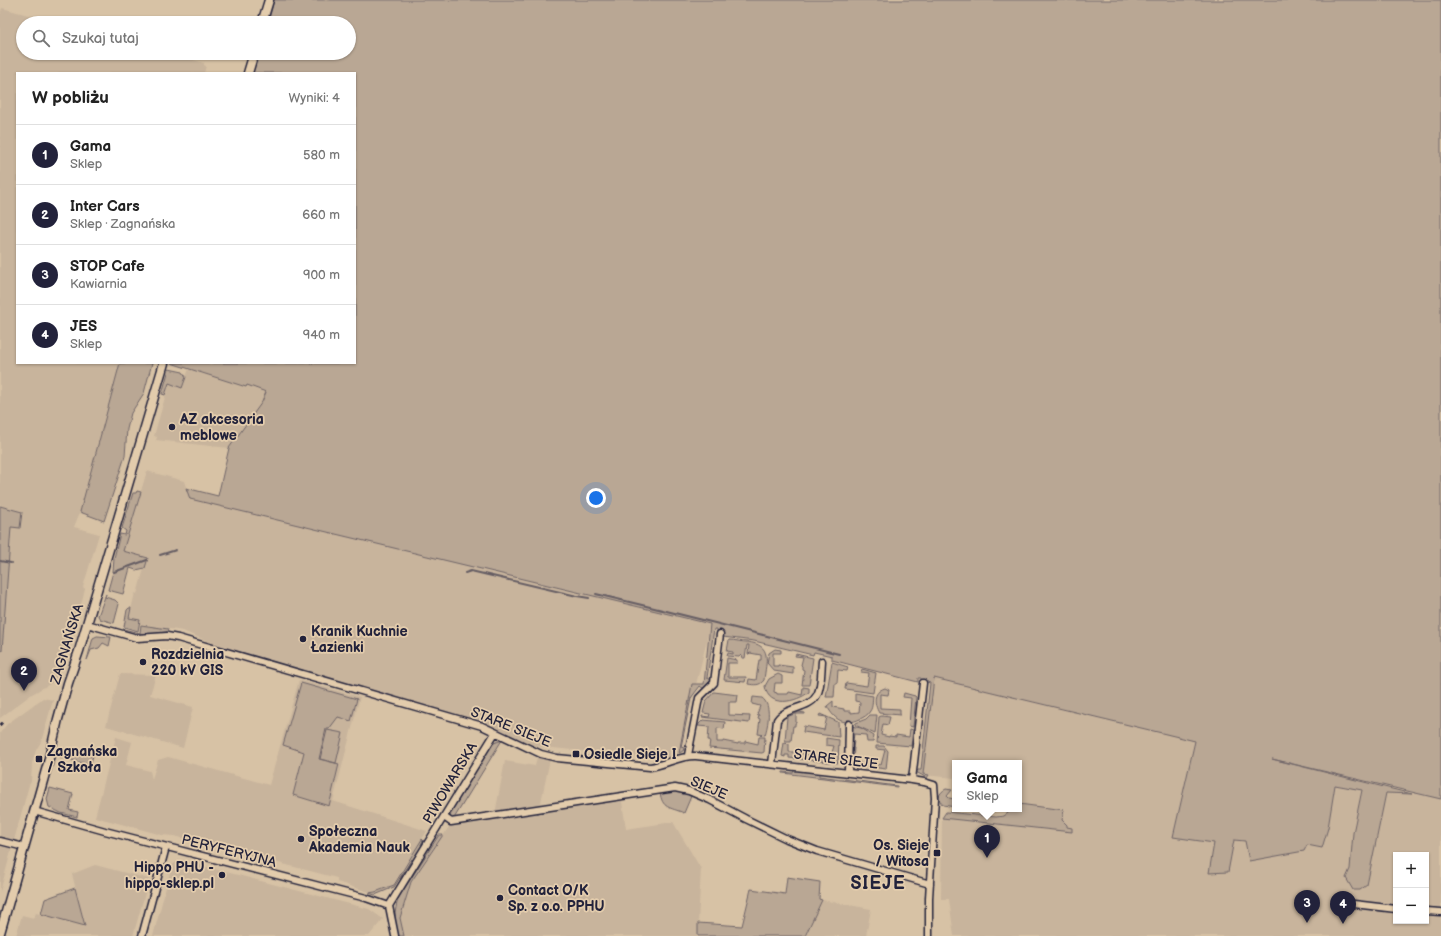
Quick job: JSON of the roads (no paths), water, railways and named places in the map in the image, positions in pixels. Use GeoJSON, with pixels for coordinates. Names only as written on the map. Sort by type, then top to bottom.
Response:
{"type":"FeatureCollection","features":[{"type":"Feature","properties":{"kind":"street"},"geometry":{"type":"LineString","coordinates":[[264,16],[269,0]]}},
{"type":"Feature","properties":{"kind":"street"},"geometry":{"type":"LineString","coordinates":[[248,72],[252,60]]}},
{"type":"Feature","properties":{"kind":"street","name":"ZAGNAŃSKA"},"geometry":{"type":"LineString","coordinates":[[0,933],[48,763],[66,690],[164,364]]}},
{"type":"Feature","properties":{"kind":"street","name":"STARE SIEJE"},"geometry":{"type":"LineString","coordinates":[[87,624],[137,638],[167,636],[178,638],[482,726],[534,752],[557,758],[650,767],[658,766],[688,755],[912,780],[934,785],[935,803],[930,884]]}},
{"type":"Feature","properties":{"kind":"street"},"geometry":{"type":"LineString","coordinates":[[688,755],[699,698],[714,683],[720,634]]}},
{"type":"Feature","properties":{"kind":"street"},"geometry":{"type":"LineString","coordinates":[[772,764],[777,720],[785,713],[814,699],[818,690],[822,661]]}},
{"type":"Feature","properties":{"kind":"street"},"geometry":{"type":"LineString","coordinates":[[912,780],[923,683]]}},
{"type":"Feature","properties":{"kind":"street"},"geometry":{"type":"LineString","coordinates":[[848,773],[849,724]]}},
{"type":"Feature","properties":{"kind":"street","name":"PIWOWARSKA"},"geometry":{"type":"LineString","coordinates":[[389,906],[494,733]]}},
{"type":"Feature","properties":{"kind":"street","name":"SIEJE"},"geometry":{"type":"LineString","coordinates":[[444,817],[451,822],[676,788],[689,791],[710,800],[773,832],[817,851],[930,884]]}},
{"type":"Feature","properties":{"kind":"street","name":"PERYFERYJNA"},"geometry":{"type":"LineString","coordinates":[[34,811],[166,847],[366,898],[389,906]]}},
{"type":"Feature","properties":{"kind":"street"},"geometry":{"type":"LineString","coordinates":[[0,841],[24,847]]}},
{"type":"Feature","properties":{"kind":"street"},"geometry":{"type":"LineString","coordinates":[[142,936],[166,847]]}},
{"type":"Feature","properties":{"kind":"street"},"geometry":{"type":"LineString","coordinates":[[929,936],[930,884]]}},
{"type":"Feature","properties":{"kind":"street"},"geometry":{"type":"LineString","coordinates":[[1337,902],[1393,909]]}},
{"type":"Feature","properties":{"kind":"street"},"geometry":{"type":"LineString","coordinates":[[389,906],[395,936]]}},
{"type":"Feature","properties":{"kind":"street"},"geometry":{"type":"LineString","coordinates":[[1429,911],[1441,912]]}},
{"type":"Feature","properties":{"kind":"waterway"},"geometry":{"type":"LineString","coordinates":[[160,555],[176,550]]}},
{"type":"Feature","properties":{"kind":"waterway"},"geometry":{"type":"LineString","coordinates":[[114,572],[147,560]]}},
{"type":"Feature","properties":{"kind":"waterway"},"geometry":{"type":"LineString","coordinates":[[0,561],[11,563]]}},
{"type":"Feature","properties":{"kind":"waterway"},"geometry":{"type":"LineString","coordinates":[[465,573],[471,571],[589,598]]}},
{"type":"Feature","properties":{"kind":"waterway"},"geometry":{"type":"LineString","coordinates":[[596,594],[839,654]]}},
{"type":"Feature","properties":{"kind":"place","name":"AZ akcesoria meblowe"},"geometry":{"type":"Point","coordinates":[172,427]}},
{"type":"Feature","properties":{"kind":"place","name":"Kranik Kuchnie Łazienki"},"geometry":{"type":"Point","coordinates":[303,639]}},
{"type":"Feature","properties":{"kind":"place","name":"Rozdzielnia 220 kV GIS"},"geometry":{"type":"Point","coordinates":[143,662]}},
{"type":"Feature","properties":{"kind":"place","name":"Inter Cars"},"geometry":{"type":"Point","coordinates":[24,691]}},
{"type":"Feature","properties":{"kind":"place","name":"Osiedle Sieje I"},"geometry":{"type":"Point","coordinates":[576,754]}},
{"type":"Feature","properties":{"kind":"place","name":"Zagnańska / Szkoła"},"geometry":{"type":"Point","coordinates":[39,759]}},
{"type":"Feature","properties":{"kind":"place","name":"Społeczna Akademia Nauk"},"geometry":{"type":"Point","coordinates":[301,839]}},
{"type":"Feature","properties":{"kind":"place","name":"Os. Sieje / Witosa"},"geometry":{"type":"Point","coordinates":[937,853]}},
{"type":"Feature","properties":{"kind":"place","name":"Gama"},"geometry":{"type":"Point","coordinates":[987,858]}},
{"type":"Feature","properties":{"kind":"place","name":"Hippo PHU - hippo-sklep.pl"},"geometry":{"type":"Point","coordinates":[222,875]}},
{"type":"Feature","properties":{"kind":"place","name":"Contact O/K Sp. z o.o. PPHU"},"geometry":{"type":"Point","coordinates":[500,898]}},
{"type":"Feature","properties":{"kind":"place","name":"STOP Cafe"},"geometry":{"type":"Point","coordinates":[1307,923]}},
{"type":"Feature","properties":{"kind":"place","name":"JES"},"geometry":{"type":"Point","coordinates":[1343,924]}},
{"type":"Feature","properties":{"kind":"district","name":"SIEJE"},"geometry":{"type":"Point","coordinates":[878,883]}}]}
